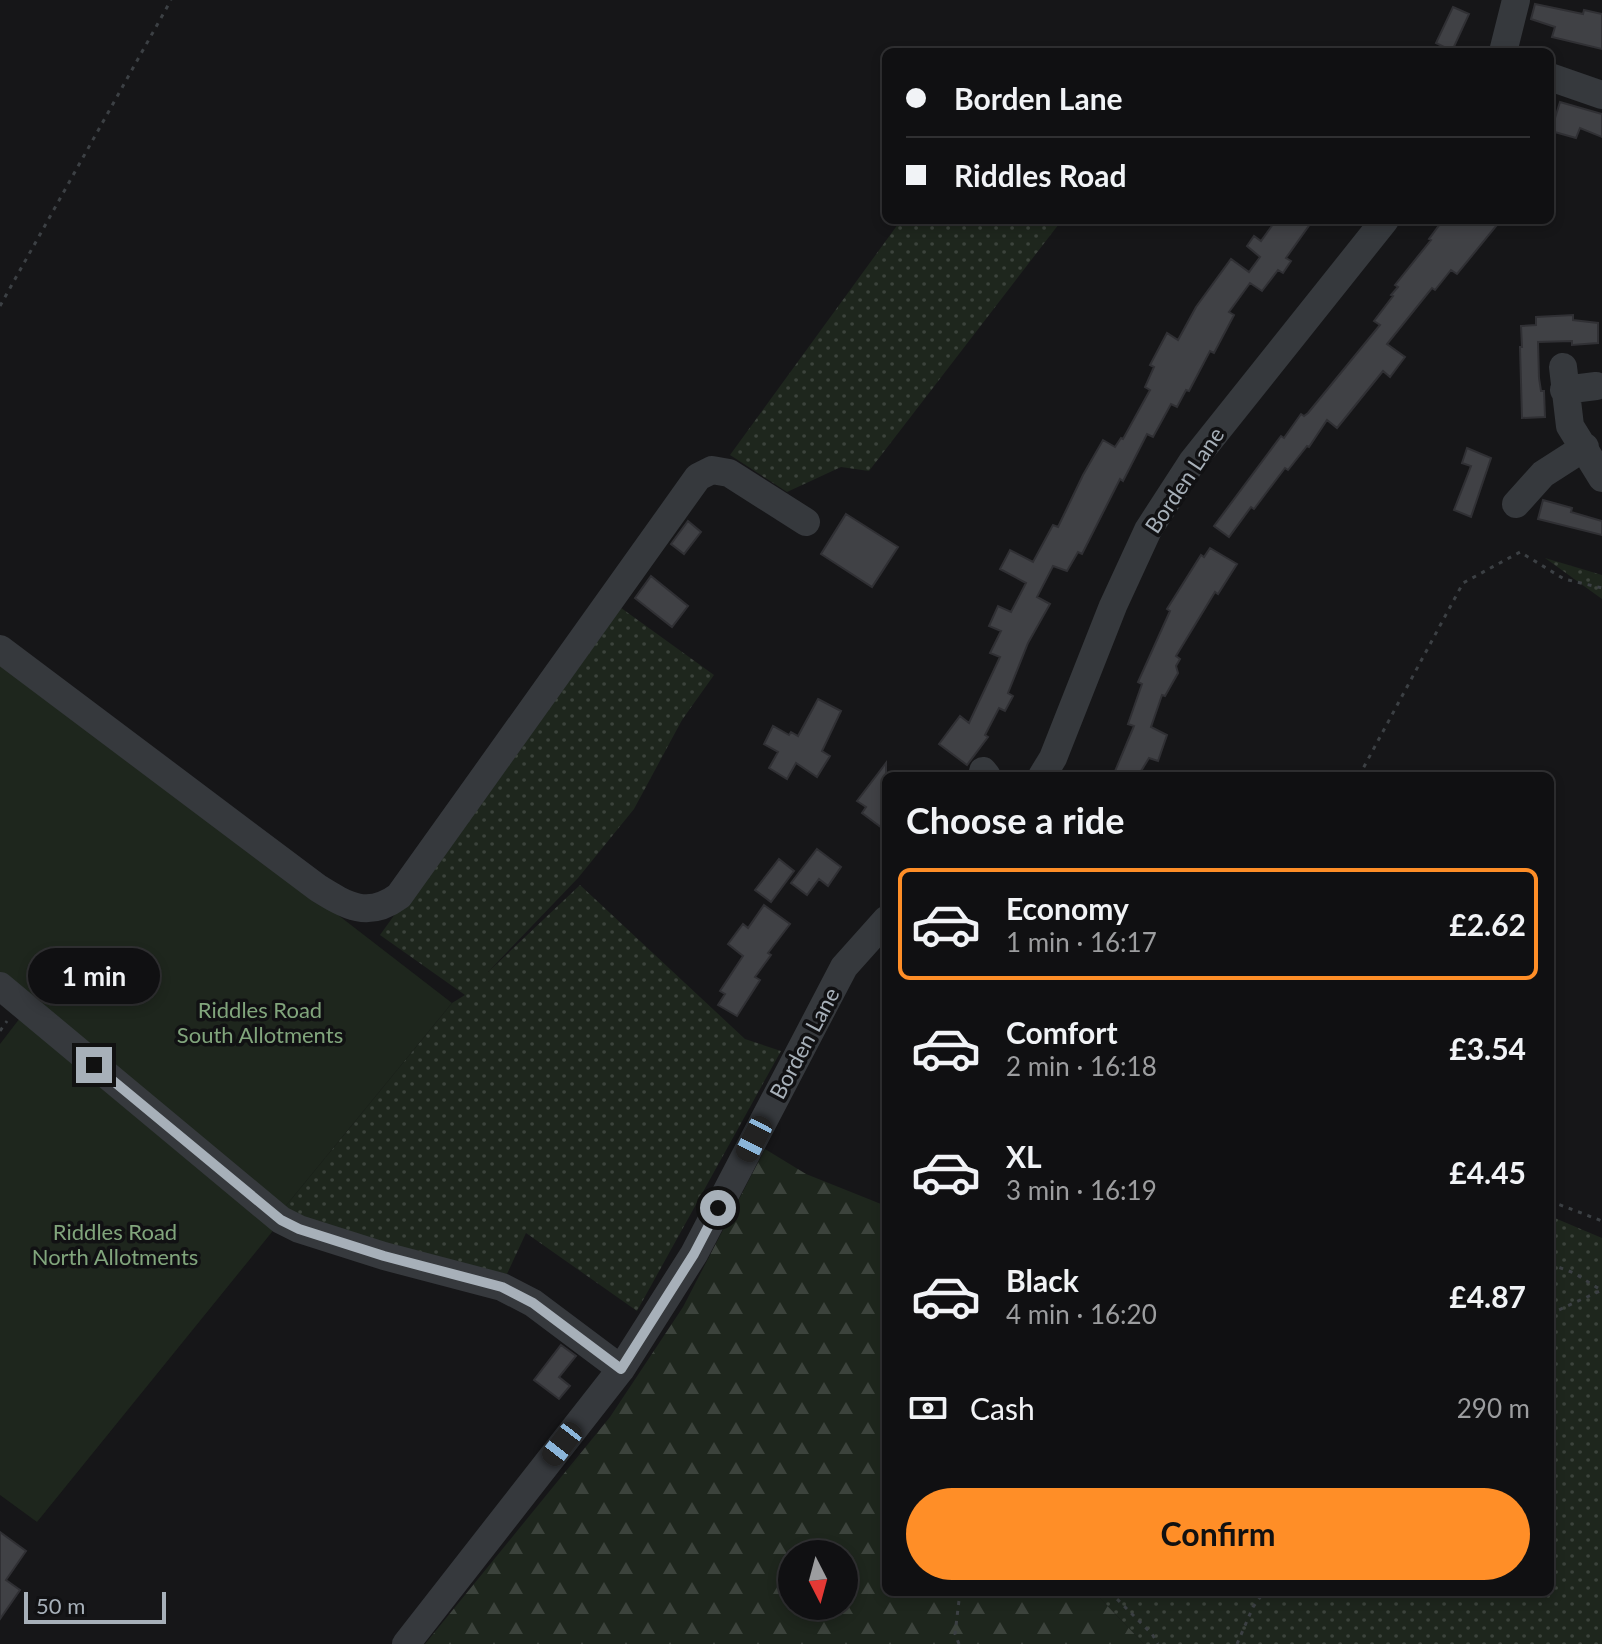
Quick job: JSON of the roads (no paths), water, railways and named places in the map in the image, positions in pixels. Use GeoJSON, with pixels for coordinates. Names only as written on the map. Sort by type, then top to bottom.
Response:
{"type":"FeatureCollection","features":[{"type":"Feature","properties":{"kind":"street"},"geometry":{"type":"LineString","coordinates":[[1504,48],[1516,0]]}},
{"type":"Feature","properties":{"kind":"street"},"geometry":{"type":"LineString","coordinates":[[1554,78],[1602,95]]}},
{"type":"Feature","properties":{"kind":"street","name":"Borden Lane"},"geometry":{"type":"LineString","coordinates":[[1044,772],[1148,530],[1192,462],[1382,224]]}},
{"type":"Feature","properties":{"kind":"street"},"geometry":{"type":"LineString","coordinates":[[1596,386],[1563,378],[1570,426],[1590,441],[1602,478]]}},
{"type":"Feature","properties":{"kind":"street"},"geometry":{"type":"LineString","coordinates":[[1516,504],[1543,474],[1590,441]]}},
{"type":"Feature","properties":{"kind":"street"},"geometry":{"type":"LineString","coordinates":[[0,649],[318,888],[348,907],[374,908],[387,905],[399,896],[698,477],[712,470],[729,473],[806,522]]}},
{"type":"Feature","properties":{"kind":"street","name":"Borden Lane"},"geometry":{"type":"LineString","coordinates":[[406,1644],[621,1369],[694,1254],[844,967],[882,924]]}},
{"type":"Feature","properties":{"kind":"street"},"geometry":{"type":"LineString","coordinates":[[0,986],[281,1220],[299,1229],[384,1256],[502,1287],[533,1303],[621,1369]]}},
{"type":"Feature","properties":{"kind":"park label","name":"Riddles Road South Allotments"},"geometry":{"type":"Point","coordinates":[260,1022]}},
{"type":"Feature","properties":{"kind":"park label","name":"Riddles Road North Allotments"},"geometry":{"type":"Point","coordinates":[115,1244]}}]}
